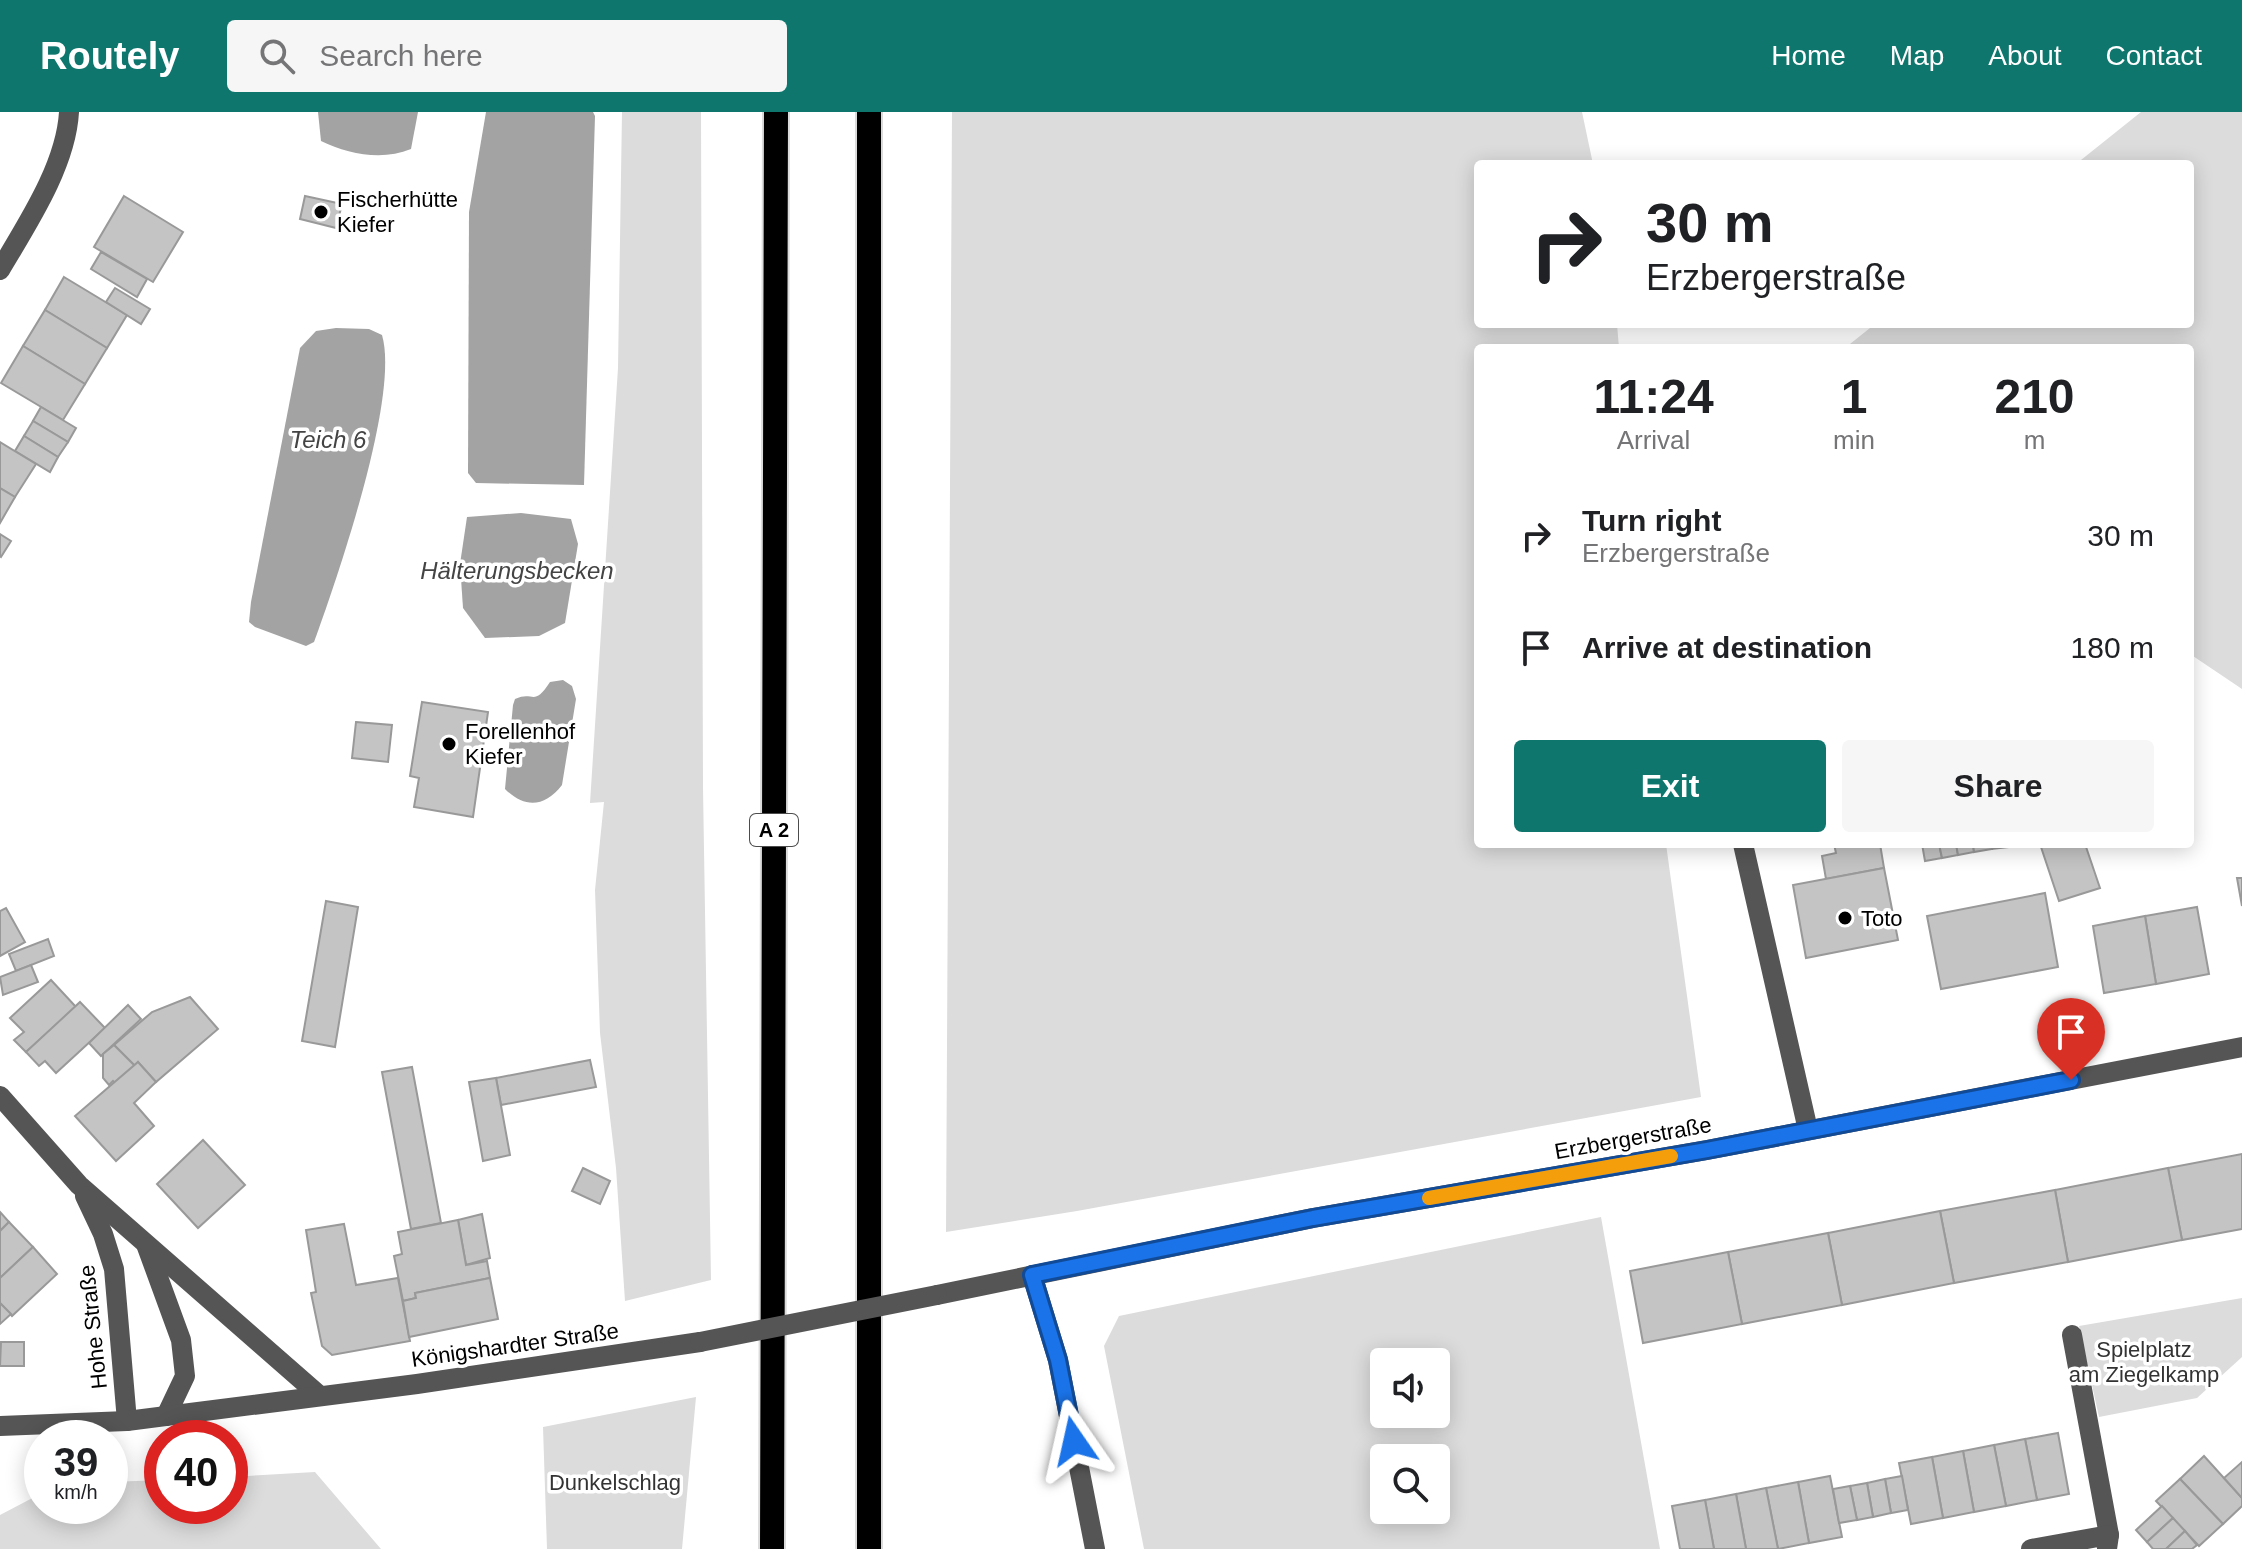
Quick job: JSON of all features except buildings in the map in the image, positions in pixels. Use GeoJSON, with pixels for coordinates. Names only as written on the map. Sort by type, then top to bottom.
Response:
{"type":"FeatureCollection","features":[{"type":"Feature","properties":{"kind":"highway","name":"A 2"},"geometry":{"type":"LineString","coordinates":[[772,1549],[776,112]]}},
{"type":"Feature","properties":{"kind":"highway"},"geometry":{"type":"LineString","coordinates":[[869,112],[869,1549]]}},
{"type":"Feature","properties":{"kind":"street"},"geometry":{"type":"LineString","coordinates":[[0,270],[37,206],[61,151],[69,112]]}},
{"type":"Feature","properties":{"kind":"street"},"geometry":{"type":"LineString","coordinates":[[1744,848],[1808,1130]]}},
{"type":"Feature","properties":{"kind":"street","name":"Erzbergerstraße"},"geometry":{"type":"LineString","coordinates":[[1032,1275],[1313,1218],[1707,1150],[2242,1047]]}},
{"type":"Feature","properties":{"kind":"street","name":"Hohe Straße"},"geometry":{"type":"LineString","coordinates":[[0,1096],[79,1185],[320,1396]]}},
{"type":"Feature","properties":{"kind":"street","name":"Hohe Straße"},"geometry":{"type":"LineString","coordinates":[[79,1185],[103,1234],[114,1269],[127,1420]]}},
{"type":"Feature","properties":{"kind":"street","name":"Hohe Straße"},"geometry":{"type":"LineString","coordinates":[[145,1242],[181,1340],[185,1376],[166,1416]]}},
{"type":"Feature","properties":{"kind":"street"},"geometry":{"type":"LineString","coordinates":[[1032,1275],[1058,1360],[1095,1549]]}},
{"type":"Feature","properties":{"kind":"street","name":"Königshardter Straße"},"geometry":{"type":"LineString","coordinates":[[128,1421],[417,1384],[700,1342],[1032,1275]]}},
{"type":"Feature","properties":{"kind":"street"},"geometry":{"type":"LineString","coordinates":[[2031,1549],[2108,1542],[2072,1335]]}},
{"type":"Feature","properties":{"kind":"street","name":"Königshardter Straße"},"geometry":{"type":"LineString","coordinates":[[0,1426],[24,1425]]}},
{"type":"Feature","properties":{"kind":"green space"},"geometry":{"type":"Polygon","coordinates":[[[622,112],[701,112],[703,788],[711,1280],[625,1301],[616,1168],[600,1033],[595,890],[604,802],[590,803],[618,368],[622,112]]]}},
{"type":"Feature","properties":{"kind":"green space"},"geometry":{"type":"Polygon","coordinates":[[[952,112],[1582,112],[1592,160],[1474,160],[1474,328],[1617,328],[1619,344],[1474,344],[1474,848],[1667,848],[1701,1097],[946,1232],[952,112]]]}},
{"type":"Feature","properties":{"kind":"green space"},"geometry":{"type":"Polygon","coordinates":[[[2141,112],[2242,112],[2242,689],[2194,657],[2194,344],[1850,344],[1870,328],[2194,328],[2194,160],[2081,160],[2141,112]]]}},
{"type":"Feature","properties":{"kind":"green space"},"geometry":{"type":"Polygon","coordinates":[[[1601,1217],[1660,1549],[1144,1549],[1104,1346],[1119,1316],[1601,1217]]]}},
{"type":"Feature","properties":{"kind":"green space","name":"Spielplatz am Ziegelkamp"},"geometry":{"type":"Polygon","coordinates":[[[2242,1298],[2242,1357],[2197,1398],[2099,1417],[2079,1326],[2242,1298]]]}},
{"type":"Feature","properties":{"kind":"green space","name":"Dunkelschlag"},"geometry":{"type":"Polygon","coordinates":[[[696,1397],[682,1549],[547,1549],[543,1427],[696,1397]]]}},
{"type":"Feature","properties":{"kind":"green space"},"geometry":{"type":"Polygon","coordinates":[[[315,1472],[381,1549],[0,1549],[0,1515],[24,1502],[24,1524],[128,1524],[128,1481],[144,1481],[144,1524],[248,1524],[248,1476],[315,1472]]]}},
{"type":"Feature","properties":{"kind":"water"},"geometry":{"type":"Polygon","coordinates":[[[318,112],[418,112],[411,149],[377,155],[331,146],[321,141],[318,112]]]}},
{"type":"Feature","properties":{"kind":"water"},"geometry":{"type":"Polygon","coordinates":[[[486,112],[593,112],[595,116],[584,485],[476,483],[468,473],[469,212],[486,112]]]}},
{"type":"Feature","properties":{"kind":"water","name":"Teich 6"},"geometry":{"type":"Polygon","coordinates":[[[369,329],[382,335],[385,363],[382,400],[363,488],[337,576],[314,642],[306,646],[249,622],[300,348],[316,331],[369,329]]]}},
{"type":"Feature","properties":{"kind":"water","name":"Hälterungsbecken"},"geometry":{"type":"Polygon","coordinates":[[[521,513],[571,519],[578,544],[565,623],[539,636],[485,638],[463,608],[460,564],[467,517],[521,513]]]}},
{"type":"Feature","properties":{"kind":"water"},"geometry":{"type":"Polygon","coordinates":[[[563,680],[572,686],[576,699],[562,785],[542,801],[520,800],[505,789],[515,699],[536,696],[550,682],[563,680]]]}},
{"type":"Feature","properties":{"kind":"slow traffic"},"geometry":{"type":"LineString","coordinates":[[1429,1198],[1671,1156]]}},
{"type":"Feature","properties":{"kind":"place","name":"Fischerhütte Kiefer"},"geometry":{"type":"Point","coordinates":[321,212]}},
{"type":"Feature","properties":{"kind":"place","name":"Forellenhof Kiefer"},"geometry":{"type":"Point","coordinates":[449,744]}},
{"type":"Feature","properties":{"kind":"place","name":"Toto"},"geometry":{"type":"Point","coordinates":[1845,918]}},
{"type":"Feature","properties":{"kind":"route"},"geometry":{"type":"LineString","coordinates":[[1074,1441],[1058,1360],[1032,1275],[1313,1218],[1707,1150],[2071,1080]]}}]}
